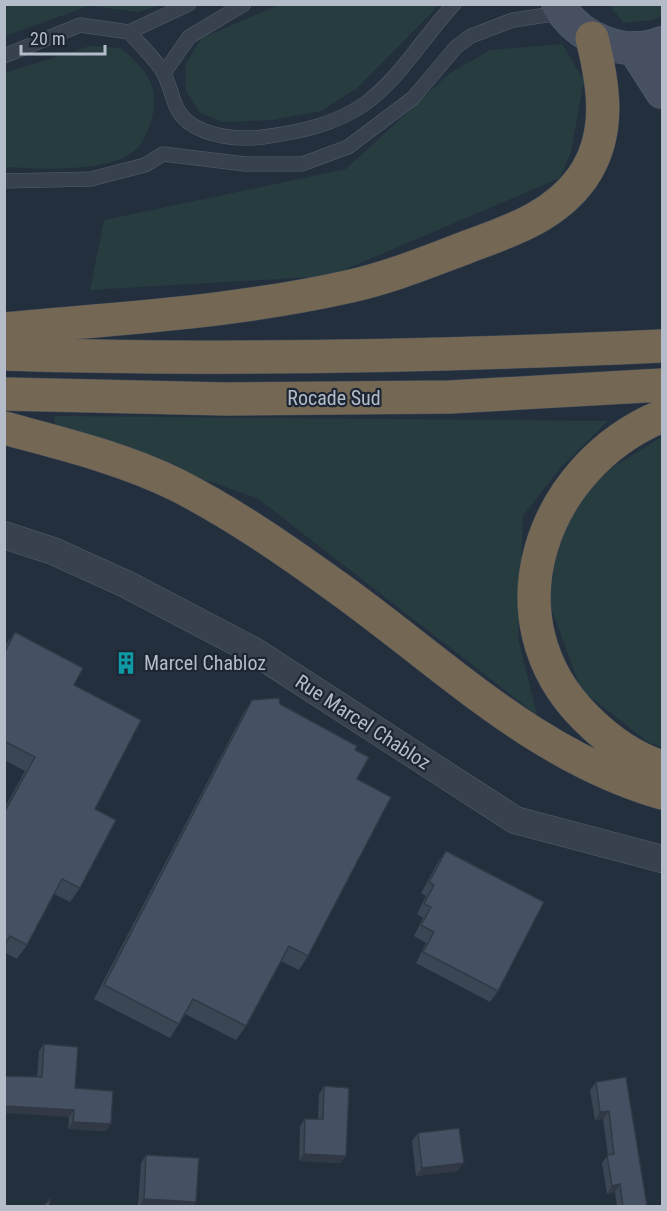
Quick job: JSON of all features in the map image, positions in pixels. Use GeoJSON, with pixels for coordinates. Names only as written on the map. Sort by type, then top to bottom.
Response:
{"type":"FeatureCollection","features":[{"type":"Feature","properties":{"kind":"highway"},"geometry":{"type":"LineString","coordinates":[[4,329],[234,308],[354,286],[531,221],[552,209],[582,177],[594,156],[600,139],[604,100],[603,80],[592,38]]}},
{"type":"Feature","properties":{"kind":"highway","name":"Rocade Sud"},"geometry":{"type":"LineString","coordinates":[[4,354],[226,359],[343,358],[663,346]]}},
{"type":"Feature","properties":{"kind":"highway","name":"Rocade Sud"},"geometry":{"type":"LineString","coordinates":[[4,394],[226,399],[450,397],[663,385]]}},
{"type":"Feature","properties":{"kind":"highway"},"geometry":{"type":"LineString","coordinates":[[663,416],[627,434],[595,459],[559,503],[541,547],[537,569],[535,611],[546,655],[556,677],[577,709],[609,739],[630,753],[663,767]]}},
{"type":"Feature","properties":{"kind":"highway"},"geometry":{"type":"LineString","coordinates":[[4,428],[104,456],[176,484],[213,505],[336,586],[466,687],[548,744],[584,764],[663,793]]}},
{"type":"Feature","properties":{"kind":"main road"},"geometry":{"type":"LineString","coordinates":[[560,9],[592,38],[613,45],[648,45],[663,92]]}},
{"type":"Feature","properties":{"kind":"street","name":"Rue Marcel Chabloz"},"geometry":{"type":"LineString","coordinates":[[4,536],[53,551],[126,584],[254,651],[515,820],[663,859]]}},
{"type":"Feature","properties":{"kind":"lane"},"geometry":{"type":"LineString","coordinates":[[164,74],[189,38],[244,4]]}},
{"type":"Feature","properties":{"kind":"lane"},"geometry":{"type":"LineString","coordinates":[[129,32],[164,74],[173,103],[188,121],[209,133],[250,138],[298,132],[325,125],[366,103],[405,63],[454,4]]}},
{"type":"Feature","properties":{"kind":"lane"},"geometry":{"type":"LineString","coordinates":[[4,56],[80,25],[129,32],[180,6]]}},
{"type":"Feature","properties":{"kind":"lane"},"geometry":{"type":"LineString","coordinates":[[4,181],[92,179],[145,165],[163,154],[245,164],[302,164],[348,147],[413,98],[456,47],[471,36],[513,20],[560,9]]}},
{"type":"Feature","properties":{"kind":"green space"},"geometry":{"type":"Polygon","coordinates":[[[13,4],[161,5],[138,12],[89,6],[5,36],[4,8],[13,4]]]}},
{"type":"Feature","properties":{"kind":"green space"},"geometry":{"type":"Polygon","coordinates":[[[281,4],[439,5],[356,89],[321,111],[272,120],[221,122],[199,112],[186,91],[186,63],[202,38],[281,4]]]}},
{"type":"Feature","properties":{"kind":"green space"},"geometry":{"type":"Polygon","coordinates":[[[609,5],[662,5],[662,15],[653,20],[624,23],[609,5]]]}},
{"type":"Feature","properties":{"kind":"green space"},"geometry":{"type":"Polygon","coordinates":[[[562,44],[584,80],[571,152],[560,178],[330,276],[90,290],[104,220],[346,169],[450,73],[490,50],[562,44]]]}},
{"type":"Feature","properties":{"kind":"green space"},"geometry":{"type":"Polygon","coordinates":[[[90,46],[120,48],[142,68],[147,76],[154,102],[149,126],[141,143],[127,156],[94,166],[56,169],[5,167],[5,73],[90,46]]]}},
{"type":"Feature","properties":{"kind":"green space"},"geometry":{"type":"Polygon","coordinates":[[[54,416],[608,421],[560,468],[523,516],[518,638],[537,715],[257,498],[56,428],[54,416]]]}},
{"type":"Feature","properties":{"kind":"green space"},"geometry":{"type":"Polygon","coordinates":[[[662,437],[662,747],[648,742],[581,690],[549,602],[560,533],[600,475],[662,437]]]}},
{"type":"Feature","properties":{"kind":"building"},"geometry":{"type":"Polygon","coordinates":[[[15,632],[83,668],[74,685],[141,720],[95,809],[116,820],[80,888],[62,879],[27,945],[10,936],[4,946],[4,813],[35,757],[4,741],[4,650],[15,632]]]}},
{"type":"Feature","properties":{"kind":"building"},"geometry":{"type":"Polygon","coordinates":[[[279,698],[280,704],[357,746],[355,750],[369,757],[357,779],[391,797],[308,956],[289,946],[246,1026],[193,999],[179,1024],[104,985],[252,700],[279,698]]]}},
{"type":"Feature","properties":{"kind":"building"},"geometry":{"type":"Polygon","coordinates":[[[446,851],[544,902],[498,991],[423,952],[434,932],[421,925],[431,907],[424,904],[434,885],[429,882],[446,851]]]}},
{"type":"Feature","properties":{"kind":"building"},"geometry":{"type":"Polygon","coordinates":[[[44,1044],[78,1047],[75,1088],[113,1091],[111,1124],[73,1122],[74,1110],[4,1106],[4,1076],[42,1077],[44,1044]]]}},
{"type":"Feature","properties":{"kind":"building"},"geometry":{"type":"Polygon","coordinates":[[[626,1077],[647,1206],[623,1206],[620,1184],[612,1186],[607,1155],[614,1154],[609,1111],[600,1112],[596,1082],[626,1077]]]}},
{"type":"Feature","properties":{"kind":"building"},"geometry":{"type":"Polygon","coordinates":[[[324,1086],[349,1088],[346,1156],[304,1154],[305,1119],[323,1119],[324,1086]]]}},
{"type":"Feature","properties":{"kind":"building"},"geometry":{"type":"Polygon","coordinates":[[[459,1128],[464,1163],[422,1168],[418,1133],[459,1128]]]}},
{"type":"Feature","properties":{"kind":"building"},"geometry":{"type":"Polygon","coordinates":[[[146,1155],[199,1158],[196,1202],[144,1199],[146,1155]]]}},
{"type":"Feature","properties":{"kind":"place","name":"Marcel Chabloz"},"geometry":{"type":"Point","coordinates":[126,663]}}]}
